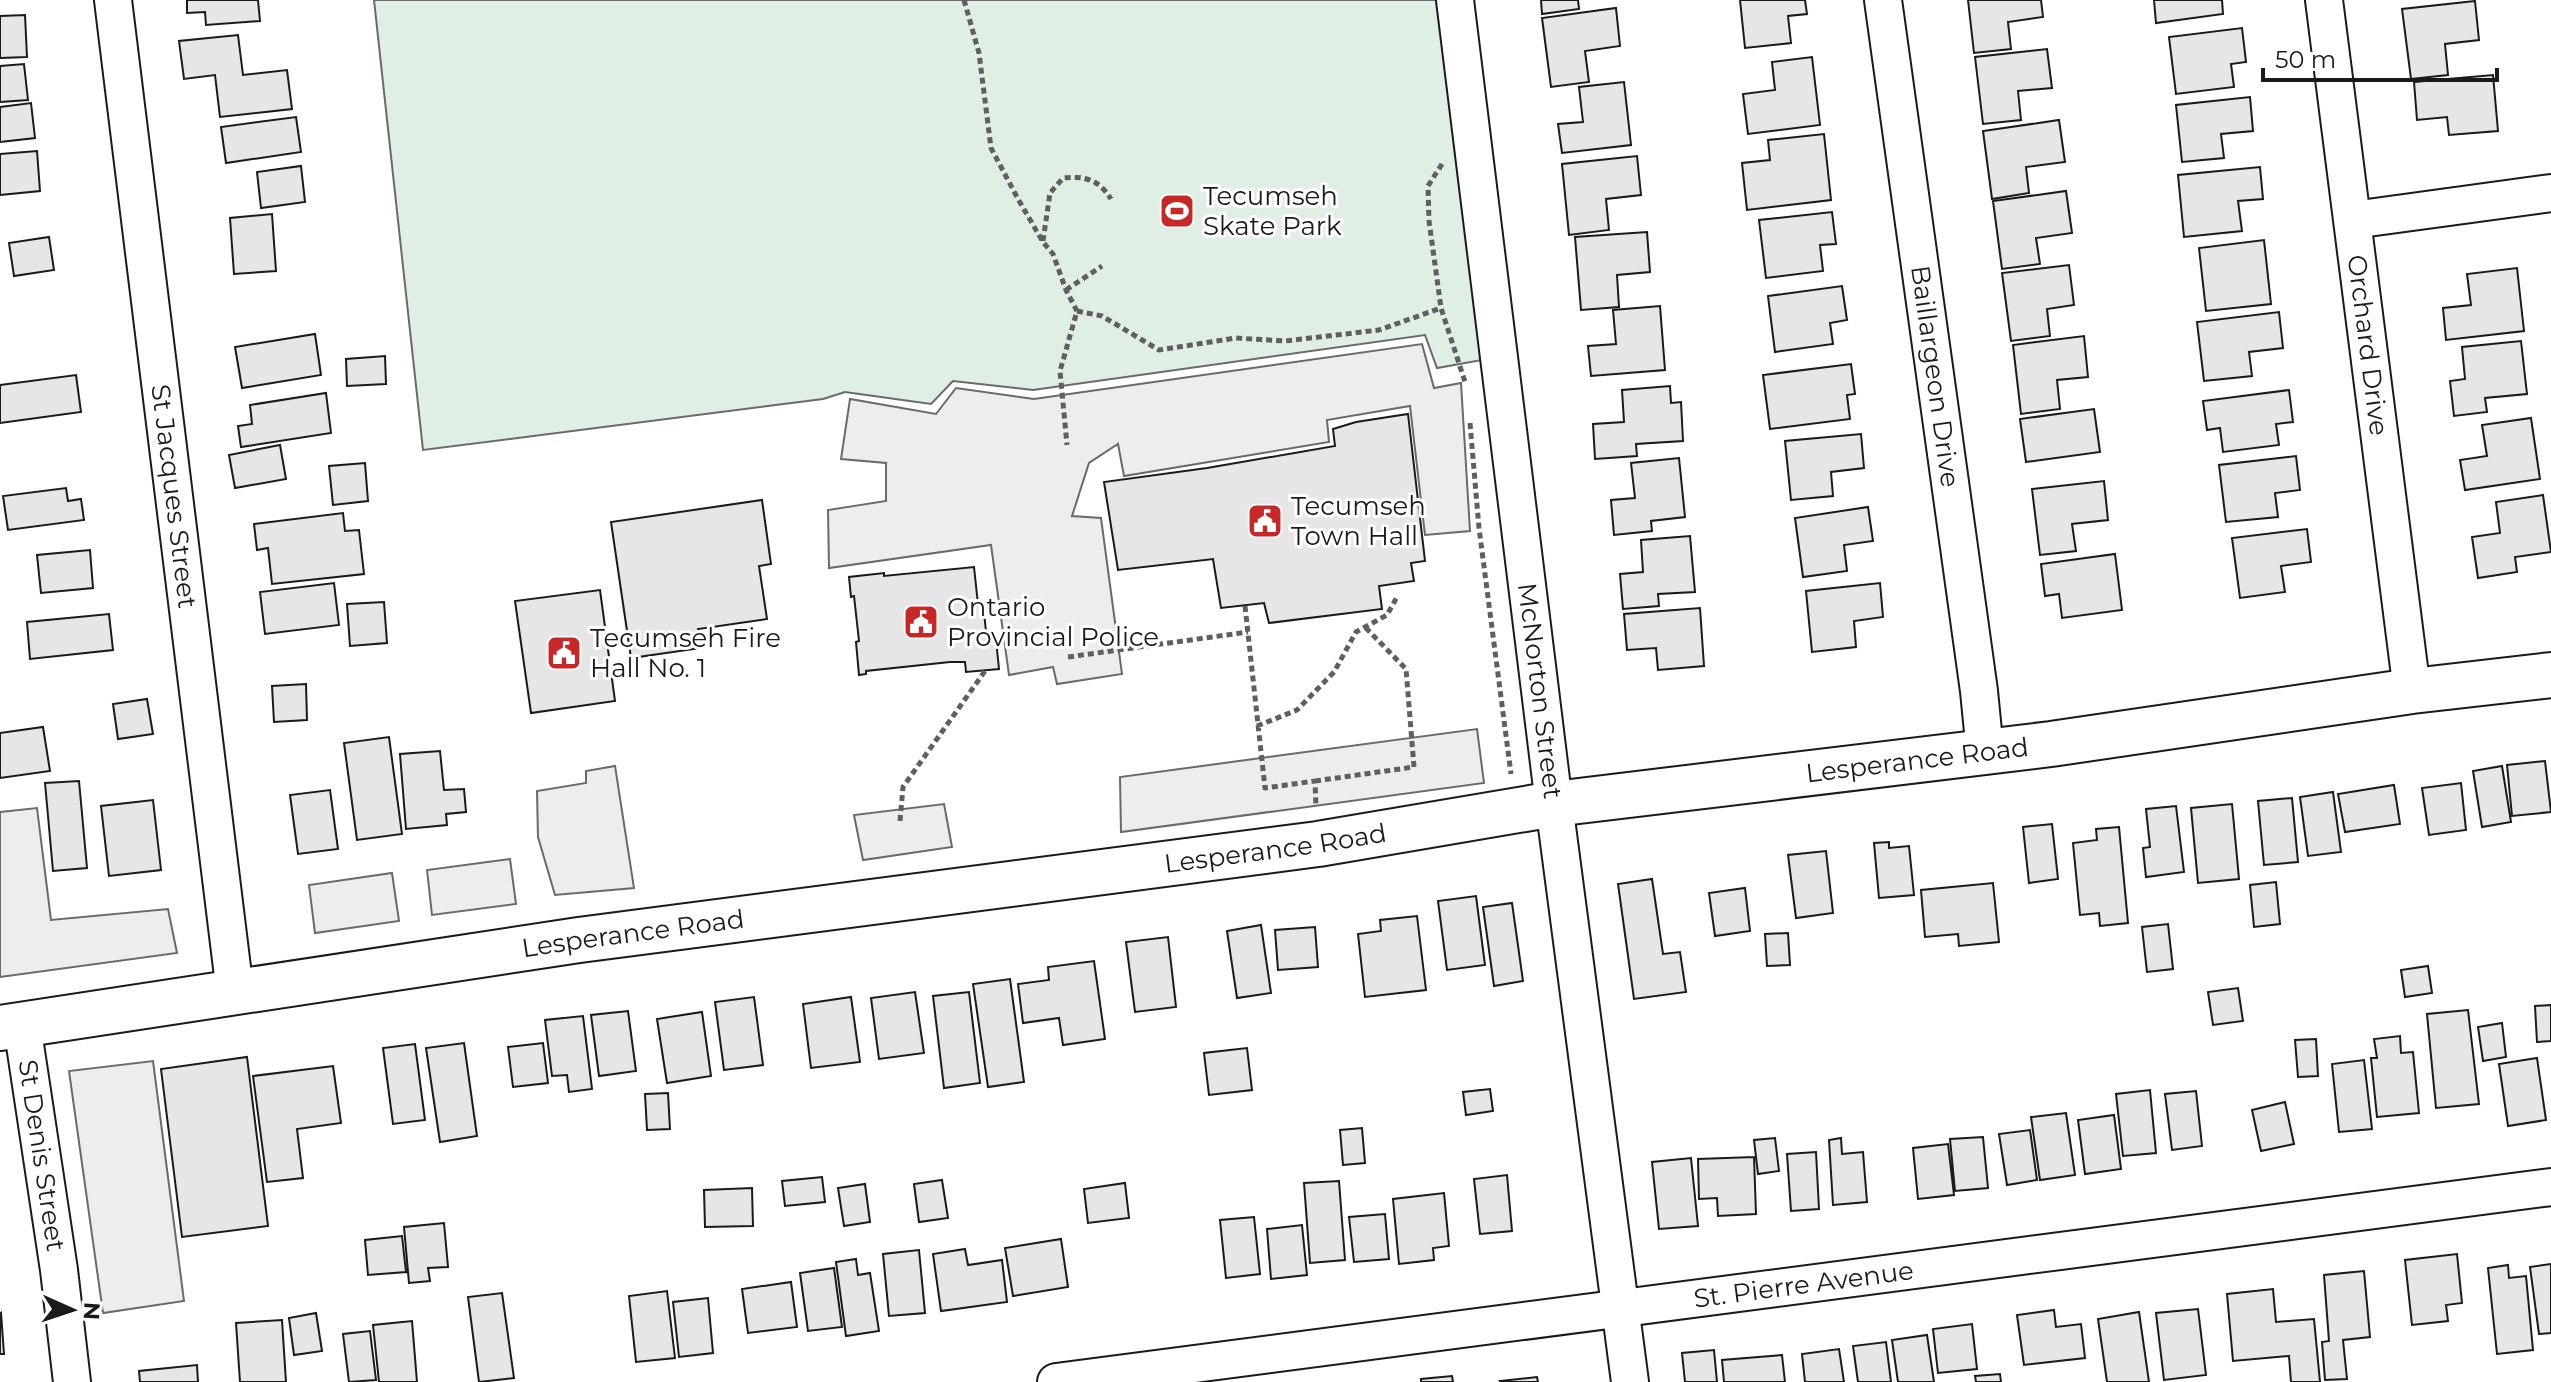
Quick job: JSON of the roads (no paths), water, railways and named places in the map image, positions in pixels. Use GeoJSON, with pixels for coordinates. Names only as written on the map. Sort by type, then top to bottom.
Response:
{"type":"FeatureCollection","features":[{"type":"Feature","properties":{"kind":"main road","name":"Lesperance Road"},"geometry":{"type":"LineString","coordinates":[[11,1026],[579,940],[1318,844],[1554,804],[1985,752],[2412,691],[2551,675]]}},
{"type":"Feature","properties":{"kind":"street","name":"St Jacques Street"},"geometry":{"type":"LineString","coordinates":[[113,0],[235,992]]}},
{"type":"Feature","properties":{"kind":"street","name":"McNorton Street"},"geometry":{"type":"LineString","coordinates":[[1455,0],[1554,804],[1630,1382]]}},
{"type":"Feature","properties":{"kind":"street","name":"Baillargeon Drive"},"geometry":{"type":"LineString","coordinates":[[1883,0],[1985,752]]}},
{"type":"Feature","properties":{"kind":"street","name":"Orchard Drive"},"geometry":{"type":"LineString","coordinates":[[2324,0],[2412,691]]}},
{"type":"Feature","properties":{"kind":"street"},"geometry":{"type":"LineString","coordinates":[[2353,220],[2551,193]]}},
{"type":"Feature","properties":{"kind":"street","name":"St Denis Street"},"geometry":{"type":"LineString","coordinates":[[11,1026],[59,1270],[72,1382]]}},
{"type":"Feature","properties":{"kind":"street","name":"St. Pierre Avenue"},"geometry":{"type":"LineString","coordinates":[[1056,1382],[2551,1187]]}},
{"type":"Feature","properties":{"kind":"place","name":"Tecumseh Skate Park"},"geometry":{"type":"Point","coordinates":[1177,211]}},
{"type":"Feature","properties":{"kind":"place","name":"Tecumseh Town Hall"},"geometry":{"type":"Point","coordinates":[1265,521]}},
{"type":"Feature","properties":{"kind":"place","name":"Ontario Provincial Police"},"geometry":{"type":"Point","coordinates":[921,622]}},
{"type":"Feature","properties":{"kind":"place","name":"Tecumseh Fire Hall No. 1"},"geometry":{"type":"Point","coordinates":[564,653]}}]}
